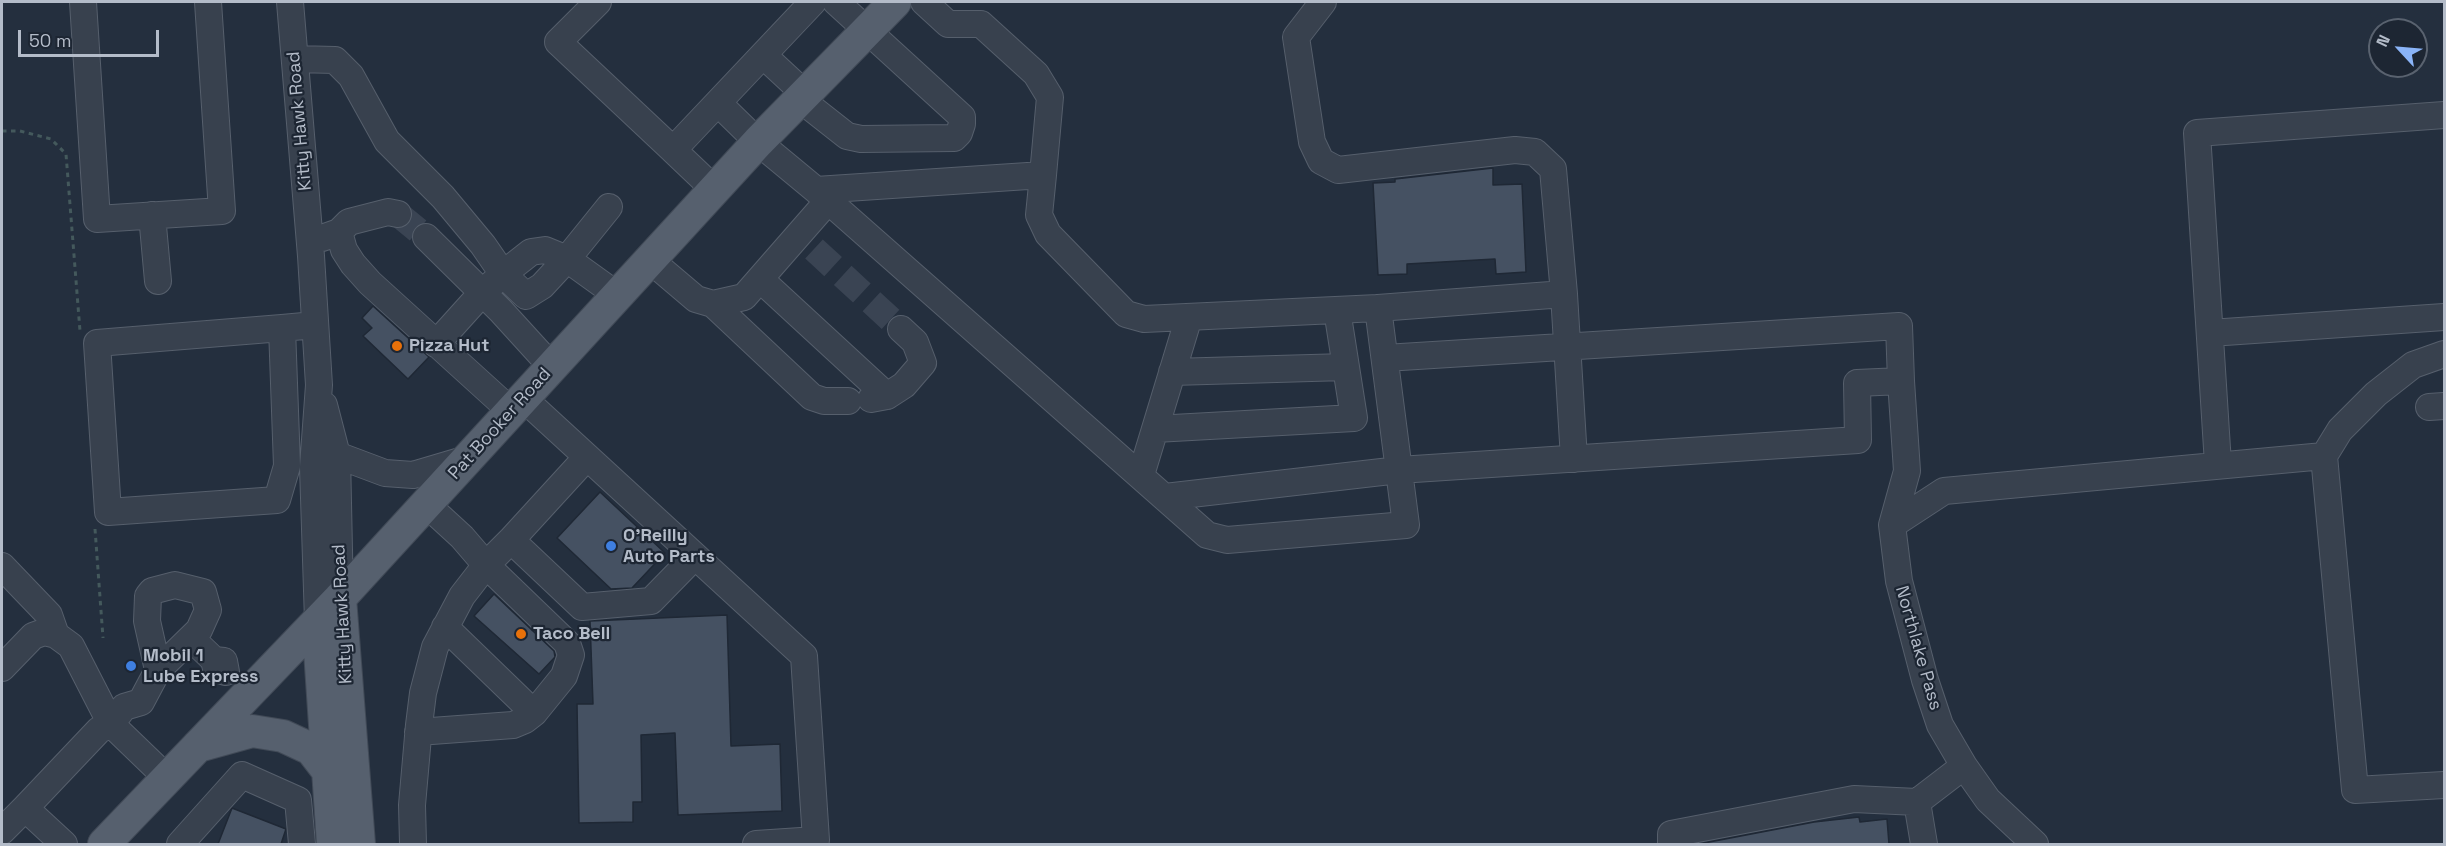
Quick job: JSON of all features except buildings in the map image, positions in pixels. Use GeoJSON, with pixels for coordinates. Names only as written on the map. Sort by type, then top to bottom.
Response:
{"type":"FeatureCollection","features":[{"type":"Feature","properties":{"kind":"main road","name":"Pat Booker Road"},"geometry":{"type":"LineString","coordinates":[[104,844],[340,598],[758,142],[895,2]]}},
{"type":"Feature","properties":{"kind":"main road","name":"Kitty Hawk Road"},"geometry":{"type":"LineString","coordinates":[[340,598],[359,844]]}},
{"type":"Feature","properties":{"kind":"main road","name":"Kitty Hawk Road"},"geometry":{"type":"LineString","coordinates":[[318,621],[333,844]]}},
{"type":"Feature","properties":{"kind":"main road"},"geometry":{"type":"LineString","coordinates":[[197,747],[252,731],[283,735],[311,749],[328,771]]}},
{"type":"Feature","properties":{"kind":"street"},"geometry":{"type":"LineString","coordinates":[[83,2],[97,219],[222,211],[208,2]]}},
{"type":"Feature","properties":{"kind":"street","name":"Kitty Hawk Road"},"geometry":{"type":"LineString","coordinates":[[290,2],[310,242],[319,385],[313,467],[318,621]]}},
{"type":"Feature","properties":{"kind":"street"},"geometry":{"type":"LineString","coordinates":[[598,2],[558,42],[714,189]]}},
{"type":"Feature","properties":{"kind":"street"},"geometry":{"type":"LineString","coordinates":[[673,150],[813,2]]}},
{"type":"Feature","properties":{"kind":"street"},"geometry":{"type":"LineString","coordinates":[[762,55],[840,133],[854,138],[954,138],[959,134],[962,117],[836,2]]}},
{"type":"Feature","properties":{"kind":"street"},"geometry":{"type":"LineString","coordinates":[[924,2],[948,24],[981,24],[1036,74],[1050,97],[1039,215],[1048,234],[1126,314],[1144,319],[1190,317],[1378,308],[1564,294]]}},
{"type":"Feature","properties":{"kind":"street"},"geometry":{"type":"LineString","coordinates":[[1323,2],[1296,37],[1312,142],[1321,161],[1338,170],[1515,150],[1535,152],[1553,169],[1564,294],[1574,459]]}},
{"type":"Feature","properties":{"kind":"street"},"geometry":{"type":"LineString","coordinates":[[295,58],[335,60],[351,76],[387,141],[443,196],[483,245],[503,274]]}},
{"type":"Feature","properties":{"kind":"street"},"geometry":{"type":"LineString","coordinates":[[718,103],[758,142],[822,195],[1207,535],[1227,540],[1406,525],[1378,308]]}},
{"type":"Feature","properties":{"kind":"street"},"geometry":{"type":"LineString","coordinates":[[2218,464],[2197,133],[2445,115]]}},
{"type":"Feature","properties":{"kind":"street"},"geometry":{"type":"LineString","coordinates":[[822,195],[1043,175]]}},
{"type":"Feature","properties":{"kind":"street"},"geometry":{"type":"LineString","coordinates":[[650,260],[696,300],[713,304],[744,297],[760,279],[806,242],[822,195]]}},
{"type":"Feature","properties":{"kind":"street"},"geometry":{"type":"LineString","coordinates":[[567,258],[609,207]]}},
{"type":"Feature","properties":{"kind":"street"},"geometry":{"type":"LineString","coordinates":[[310,242],[339,232],[349,222],[388,212],[398,214]]}},
{"type":"Feature","properties":{"kind":"street"},"geometry":{"type":"LineString","coordinates":[[152,216],[158,281]]}},
{"type":"Feature","properties":{"kind":"street"},"geometry":{"type":"LineString","coordinates":[[339,232],[344,250],[353,264],[370,283],[436,344],[587,457],[804,656],[816,840],[756,844]]}},
{"type":"Feature","properties":{"kind":"street"},"geometry":{"type":"LineString","coordinates":[[426,237],[552,367]]}},
{"type":"Feature","properties":{"kind":"street"},"geometry":{"type":"LineString","coordinates":[[436,344],[482,293],[531,252],[544,250],[567,258],[617,295]]}},
{"type":"Feature","properties":{"kind":"street"},"geometry":{"type":"LineString","coordinates":[[760,279],[887,396]]}},
{"type":"Feature","properties":{"kind":"street"},"geometry":{"type":"LineString","coordinates":[[713,304],[812,397],[824,401],[853,401],[887,396],[904,385],[923,363],[915,342],[901,329]]}},
{"type":"Feature","properties":{"kind":"street"},"geometry":{"type":"LineString","coordinates":[[1155,429],[1354,418],[1337,310]]}},
{"type":"Feature","properties":{"kind":"street"},"geometry":{"type":"LineString","coordinates":[[1141,475],[1190,317]]}},
{"type":"Feature","properties":{"kind":"street"},"geometry":{"type":"LineString","coordinates":[[2210,333],[2445,317]]}},
{"type":"Feature","properties":{"kind":"street"},"geometry":{"type":"LineString","coordinates":[[282,328],[287,466],[276,500],[108,513],[97,343],[315,325]]}},
{"type":"Feature","properties":{"kind":"street"},"geometry":{"type":"LineString","coordinates":[[1385,358],[1899,326],[1907,471],[1892,525]]}},
{"type":"Feature","properties":{"kind":"street"},"geometry":{"type":"LineString","coordinates":[[2445,354],[2413,365],[2376,394],[2340,430],[2324,456],[2355,790],[2445,785]]}},
{"type":"Feature","properties":{"kind":"street"},"geometry":{"type":"LineString","coordinates":[[1173,372],[1346,367]]}},
{"type":"Feature","properties":{"kind":"street"},"geometry":{"type":"LineString","coordinates":[[1165,497],[1400,470],[1858,440],[1857,384],[1901,381]]}},
{"type":"Feature","properties":{"kind":"street","name":"Kitty Hawk Road"},"geometry":{"type":"LineString","coordinates":[[319,385],[337,455],[340,598]]}},
{"type":"Feature","properties":{"kind":"street"},"geometry":{"type":"LineString","coordinates":[[337,455],[385,473],[413,475],[467,459]]}},
{"type":"Feature","properties":{"kind":"street"},"geometry":{"type":"LineString","coordinates":[[1892,525],[1944,491],[2324,456]]}},
{"type":"Feature","properties":{"kind":"street"},"geometry":{"type":"LineString","coordinates":[[413,844],[412,805],[418,732],[423,693],[435,647],[462,596],[486,565],[512,540],[587,457]]}},
{"type":"Feature","properties":{"kind":"street"},"geometry":{"type":"LineString","coordinates":[[418,732],[513,725],[525,720],[534,713],[564,675],[571,655],[567,643],[426,504]]}},
{"type":"Feature","properties":{"kind":"street","name":"Northlake Pass"},"geometry":{"type":"LineString","coordinates":[[1892,525],[1899,581],[1925,681],[1940,725],[1964,766],[2020,840]]}},
{"type":"Feature","properties":{"kind":"street"},"geometry":{"type":"LineString","coordinates":[[512,540],[582,607],[651,601],[695,556]]}},
{"type":"Feature","properties":{"kind":"street"},"geometry":{"type":"LineString","coordinates":[[2,566],[49,615],[56,635]]}},
{"type":"Feature","properties":{"kind":"street"},"geometry":{"type":"LineString","coordinates":[[2,831],[91,736],[111,724],[124,707],[141,702],[158,670],[199,630],[208,610],[203,592],[175,585],[153,591],[148,596],[147,621],[158,670]]}},
{"type":"Feature","properties":{"kind":"street"},"geometry":{"type":"LineString","coordinates":[[446,627],[534,713]]}},
{"type":"Feature","properties":{"kind":"street"},"geometry":{"type":"LineString","coordinates":[[2,668],[33,636],[44,632],[56,635],[71,646],[111,724],[167,778]]}},
{"type":"Feature","properties":{"kind":"street"},"geometry":{"type":"LineString","coordinates":[[191,638],[247,694]]}},
{"type":"Feature","properties":{"kind":"street"},"geometry":{"type":"LineString","coordinates":[[1671,844],[1671,834],[1854,799],[1917,802],[1964,766]]}},
{"type":"Feature","properties":{"kind":"street"},"geometry":{"type":"LineString","coordinates":[[180,844],[242,775],[298,800],[302,844]]}},
{"type":"Feature","properties":{"kind":"street"},"geometry":{"type":"LineString","coordinates":[[1917,802],[1924,844]]}},
{"type":"Feature","properties":{"kind":"street"},"geometry":{"type":"LineString","coordinates":[[25,808],[64,844]]}},
{"type":"Feature","properties":{"kind":"tunnel"},"geometry":{"type":"LineString","coordinates":[[398,214],[426,237]]}},
{"type":"Feature","properties":{"kind":"tunnel"},"geometry":{"type":"LineString","coordinates":[[814,249],[901,329]]}},
{"type":"Feature","properties":{"kind":"place","name":"Pizza Hut"},"geometry":{"type":"Point","coordinates":[397,346]}},
{"type":"Feature","properties":{"kind":"place","name":"O'Reilly Auto Parts"},"geometry":{"type":"Point","coordinates":[611,546]}},
{"type":"Feature","properties":{"kind":"place","name":"Taco Bell"},"geometry":{"type":"Point","coordinates":[521,634]}},
{"type":"Feature","properties":{"kind":"place","name":"Mobil 1 Lube Express"},"geometry":{"type":"Point","coordinates":[131,666]}}]}
